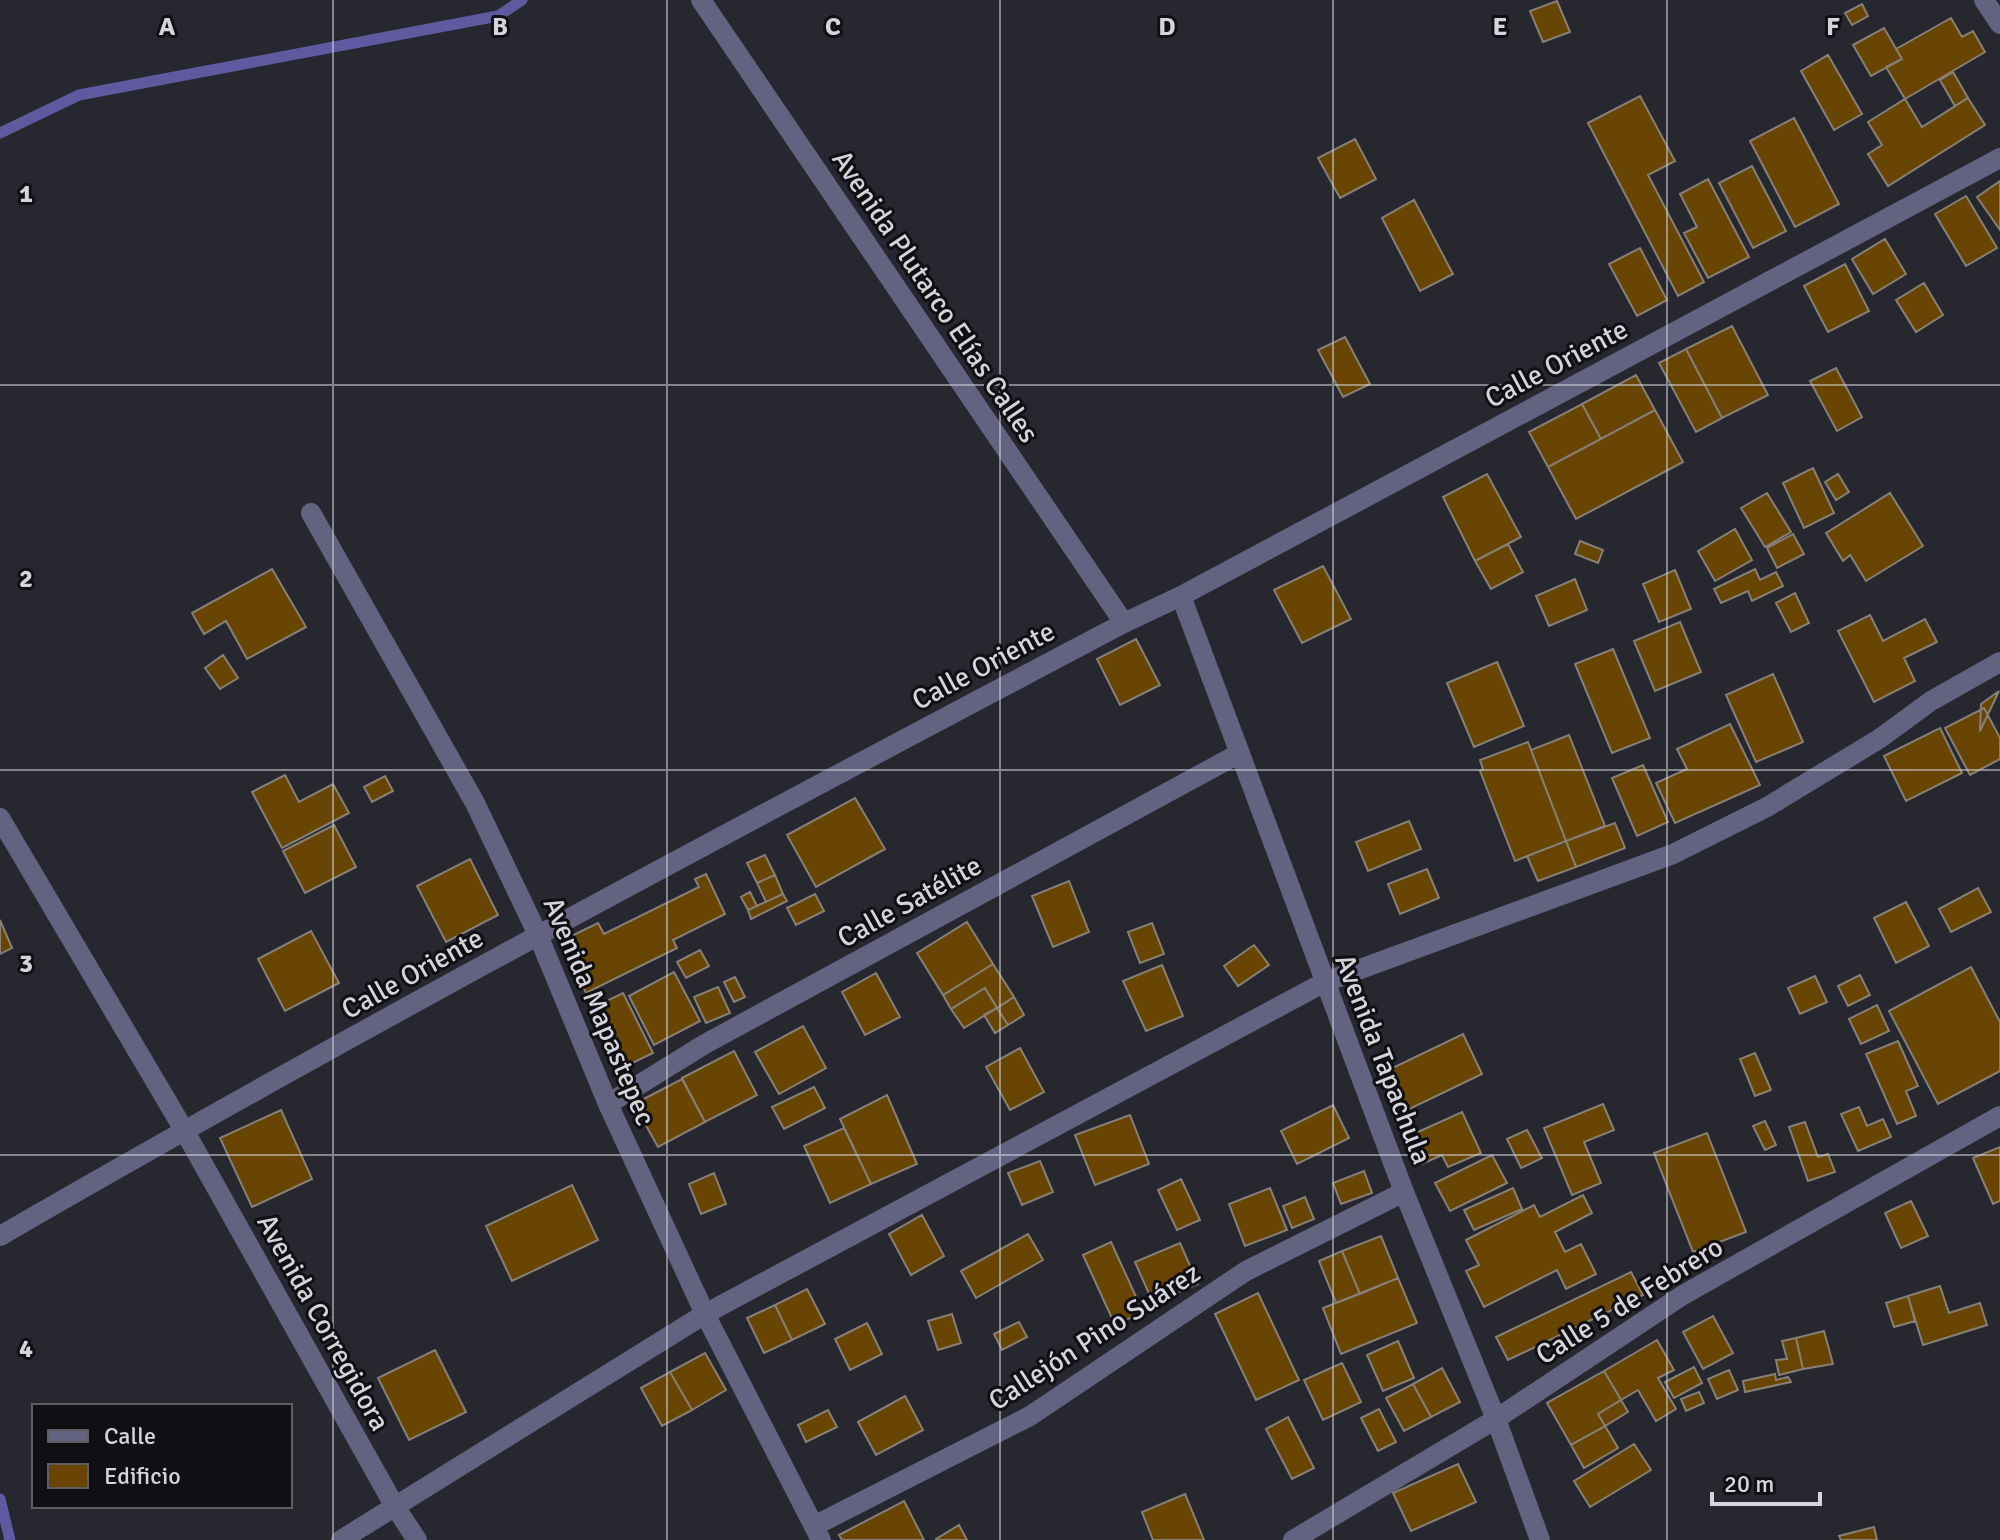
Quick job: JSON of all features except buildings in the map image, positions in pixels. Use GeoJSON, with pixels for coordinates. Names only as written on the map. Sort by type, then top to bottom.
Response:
{"type":"FeatureCollection","features":[{"type":"Feature","properties":{"kind":"street","name":"Avenida Plutarco Elías Calles"},"geometry":{"type":"LineString","coordinates":[[701,0],[1124,623]]}},
{"type":"Feature","properties":{"kind":"street"},"geometry":{"type":"LineString","coordinates":[[1984,0],[2000,24]]}},
{"type":"Feature","properties":{"kind":"street","name":"Calle Oriente"},"geometry":{"type":"LineString","coordinates":[[0,1236],[184,1130],[636,880],[1181,596],[2000,158]]}},
{"type":"Feature","properties":{"kind":"street","name":"Avenida Mapastepec"},"geometry":{"type":"LineString","coordinates":[[311,513],[475,803],[538,935],[608,1104],[705,1314],[817,1533]]}},
{"type":"Feature","properties":{"kind":"street","name":"Avenida Tapachula"},"geometry":{"type":"LineString","coordinates":[[1181,596],[1404,1192],[1496,1419],[1540,1540]]}},
{"type":"Feature","properties":{"kind":"street"},"geometry":{"type":"LineString","coordinates":[[341,1540],[705,1314],[1325,982],[1673,854],[1767,807],[1879,739],[1931,701],[2000,662]]}},
{"type":"Feature","properties":{"kind":"street","name":"Calle Satélite"},"geometry":{"type":"LineString","coordinates":[[608,1104],[705,1044],[1240,753]]}},
{"type":"Feature","properties":{"kind":"street","name":"Avenida Corregidora"},"geometry":{"type":"LineString","coordinates":[[0,818],[184,1130],[394,1505],[417,1540]]}},
{"type":"Feature","properties":{"kind":"street","name":"Calle 5 de Febrero"},"geometry":{"type":"LineString","coordinates":[[1293,1540],[1496,1419],[1683,1295],[2000,1116]]}},
{"type":"Feature","properties":{"kind":"street","name":"Callejón Pino Suárez"},"geometry":{"type":"LineString","coordinates":[[817,1533],[1030,1416],[1246,1271],[1404,1192]]}},
{"type":"Feature","properties":{"kind":"waterway"},"geometry":{"type":"LineString","coordinates":[[0,133],[79,95],[498,16],[522,0]]}},
{"type":"Feature","properties":{"kind":"waterway"},"geometry":{"type":"LineString","coordinates":[[0,1499],[10,1540]]}}]}
